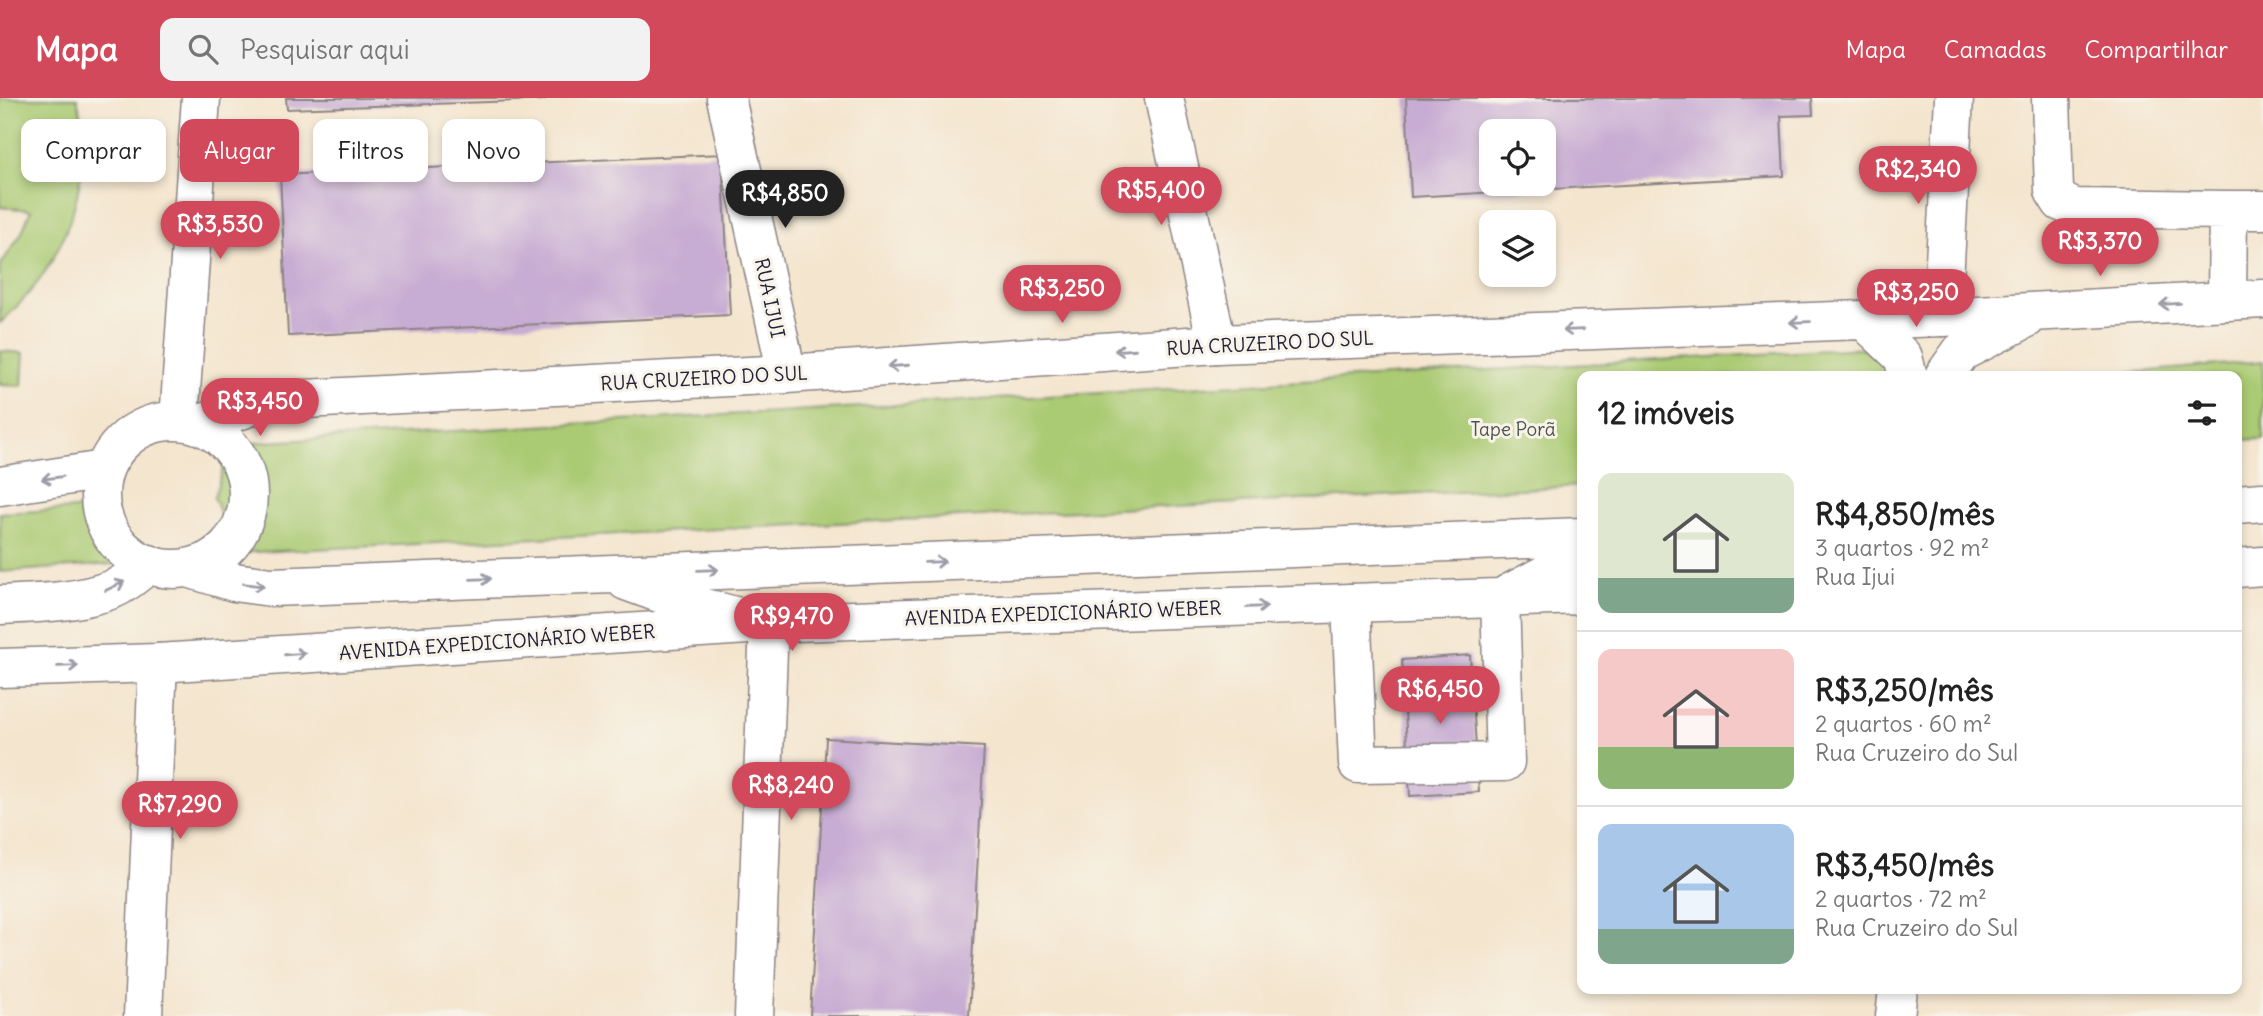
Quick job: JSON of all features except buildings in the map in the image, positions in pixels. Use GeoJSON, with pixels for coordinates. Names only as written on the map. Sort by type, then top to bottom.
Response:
{"type":"FeatureCollection","features":[{"type":"Feature","properties":{"kind":"main road"},"geometry":{"type":"LineString","coordinates":[[188,423],[201,98]]}},
{"type":"Feature","properties":{"kind":"main road","name":"RUA IJUI"},"geometry":{"type":"LineString","coordinates":[[726,98],[787,374]]}},
{"type":"Feature","properties":{"kind":"main road"},"geometry":{"type":"LineString","coordinates":[[1164,98],[1217,344]]}},
{"type":"Feature","properties":{"kind":"main road"},"geometry":{"type":"LineString","coordinates":[[1942,317],[1954,98]]}},
{"type":"Feature","properties":{"kind":"main road"},"geometry":{"type":"LineString","coordinates":[[2051,98],[2054,191],[2061,202],[2075,208],[2245,210],[2245,300]]}},
{"type":"Feature","properties":{"kind":"main road","name":"RUA CRUZEIRO DO SUL"},"geometry":{"type":"LineString","coordinates":[[188,423],[266,401],[787,374],[1217,344],[1942,317],[2245,300]]}},
{"type":"Feature","properties":{"kind":"main road"},"geometry":{"type":"LineString","coordinates":[[1948,371],[1961,352],[2038,312]]}},
{"type":"Feature","properties":{"kind":"main road"},"geometry":{"type":"LineString","coordinates":[[1864,320],[1903,357],[1907,371]]}},
{"type":"Feature","properties":{"kind":"main road"},"geometry":{"type":"LineString","coordinates":[[188,568],[222,551],[235,536],[248,500],[247,481],[241,463],[230,447],[215,434],[188,423],[160,422],[141,428],[125,439],[112,453],[103,470],[99,489],[107,527],[125,549],[149,564],[188,568],[234,582],[271,587],[1577,537]]}},
{"type":"Feature","properties":{"kind":"main road"},"geometry":{"type":"LineString","coordinates":[[0,486],[103,470]]}},
{"type":"Feature","properties":{"kind":"main road"},"geometry":{"type":"LineString","coordinates":[[2242,504],[2263,502]]}},
{"type":"Feature","properties":{"kind":"main road"},"geometry":{"type":"LineString","coordinates":[[1350,603],[1358,764],[1505,762],[1500,598],[1577,559]]}},
{"type":"Feature","properties":{"kind":"main road"},"geometry":{"type":"LineString","coordinates":[[0,605],[72,600],[93,595],[116,588],[149,564]]}},
{"type":"Feature","properties":{"kind":"main road"},"geometry":{"type":"LineString","coordinates":[[2242,568],[2263,566]]}},
{"type":"Feature","properties":{"kind":"main road"},"geometry":{"type":"LineString","coordinates":[[607,574],[692,605],[769,624],[754,1016]]}},
{"type":"Feature","properties":{"kind":"main road","name":"AVENIDA EXPEDICIONÁRIO WEBER"},"geometry":{"type":"LineString","coordinates":[[0,668],[158,663],[769,624],[1577,595]]}},
{"type":"Feature","properties":{"kind":"main road"},"geometry":{"type":"LineString","coordinates":[[143,1016],[158,663]]}},
{"type":"Feature","properties":{"kind":"main road"},"geometry":{"type":"LineString","coordinates":[[1895,1016],[1897,994]]}},
{"type":"Feature","properties":{"kind":"green space"},"geometry":{"type":"Polygon","coordinates":[[[0,98],[77,98],[81,119],[21,119],[21,182],[80,182],[57,251],[36,284],[0,323],[0,266],[22,232],[31,210],[0,207],[0,98]]]}},
{"type":"Feature","properties":{"kind":"green space","name":"Tape Porã"},"geometry":{"type":"Polygon","coordinates":[[[1863,348],[1887,367],[1887,371],[1577,371],[1577,486],[236,553],[214,497],[231,444],[1863,348]]]}},
{"type":"Feature","properties":{"kind":"green space"},"geometry":{"type":"Polygon","coordinates":[[[0,351],[24,353],[22,386],[0,385],[0,351]]]}},
{"type":"Feature","properties":{"kind":"green space"},"geometry":{"type":"Polygon","coordinates":[[[2263,361],[2263,439],[2242,440],[2242,371],[2150,371],[2263,361]]]}},
{"type":"Feature","properties":{"kind":"green space"},"geometry":{"type":"Polygon","coordinates":[[[116,507],[116,564],[0,572],[0,513],[116,507]]]}}]}
